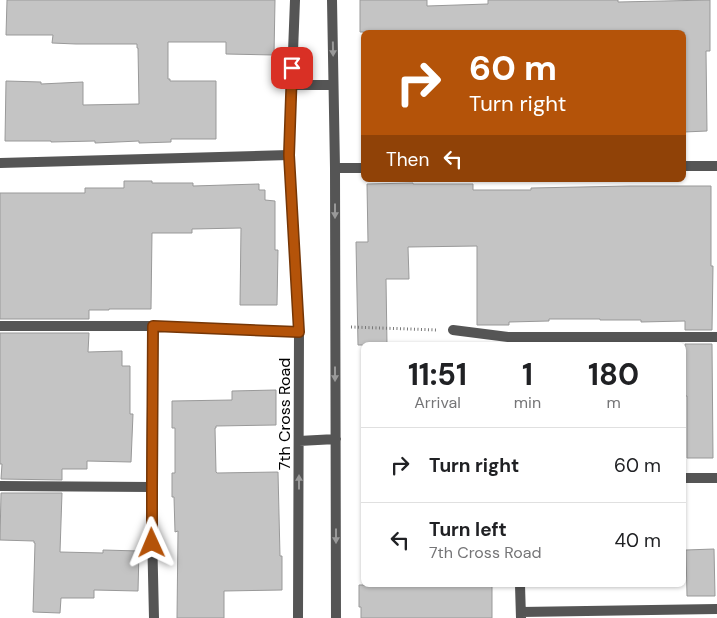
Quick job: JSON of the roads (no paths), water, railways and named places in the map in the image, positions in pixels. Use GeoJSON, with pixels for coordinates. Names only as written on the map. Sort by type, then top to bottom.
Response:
{"type":"FeatureCollection","features":[{"type":"Feature","properties":{"kind":"street","name":"7th Cross Road"},"geometry":{"type":"LineString","coordinates":[[295,0],[289,155],[299,332],[298,618]]}},
{"type":"Feature","properties":{"kind":"street"},"geometry":{"type":"LineString","coordinates":[[332,0],[336,618]]}},
{"type":"Feature","properties":{"kind":"street"},"geometry":{"type":"LineString","coordinates":[[292,85],[333,85]]}},
{"type":"Feature","properties":{"kind":"street"},"geometry":{"type":"LineString","coordinates":[[0,163],[289,155]]}},
{"type":"Feature","properties":{"kind":"street"},"geometry":{"type":"LineString","coordinates":[[686,166],[717,166]]}},
{"type":"Feature","properties":{"kind":"street"},"geometry":{"type":"LineString","coordinates":[[334,168],[361,168]]}},
{"type":"Feature","properties":{"kind":"street"},"geometry":{"type":"LineString","coordinates":[[0,326],[153,326],[299,332]]}},
{"type":"Feature","properties":{"kind":"street"},"geometry":{"type":"LineString","coordinates":[[153,326],[152,487],[154,618]]}},
{"type":"Feature","properties":{"kind":"street"},"geometry":{"type":"LineString","coordinates":[[453,330],[508,341],[717,337]]}},
{"type":"Feature","properties":{"kind":"street"},"geometry":{"type":"LineString","coordinates":[[299,441],[336,439]]}},
{"type":"Feature","properties":{"kind":"street"},"geometry":{"type":"LineString","coordinates":[[686,478],[717,478]]}},
{"type":"Feature","properties":{"kind":"street"},"geometry":{"type":"LineString","coordinates":[[0,486],[152,487]]}},
{"type":"Feature","properties":{"kind":"street"},"geometry":{"type":"LineString","coordinates":[[520,587],[521,615],[717,609]]}}]}
